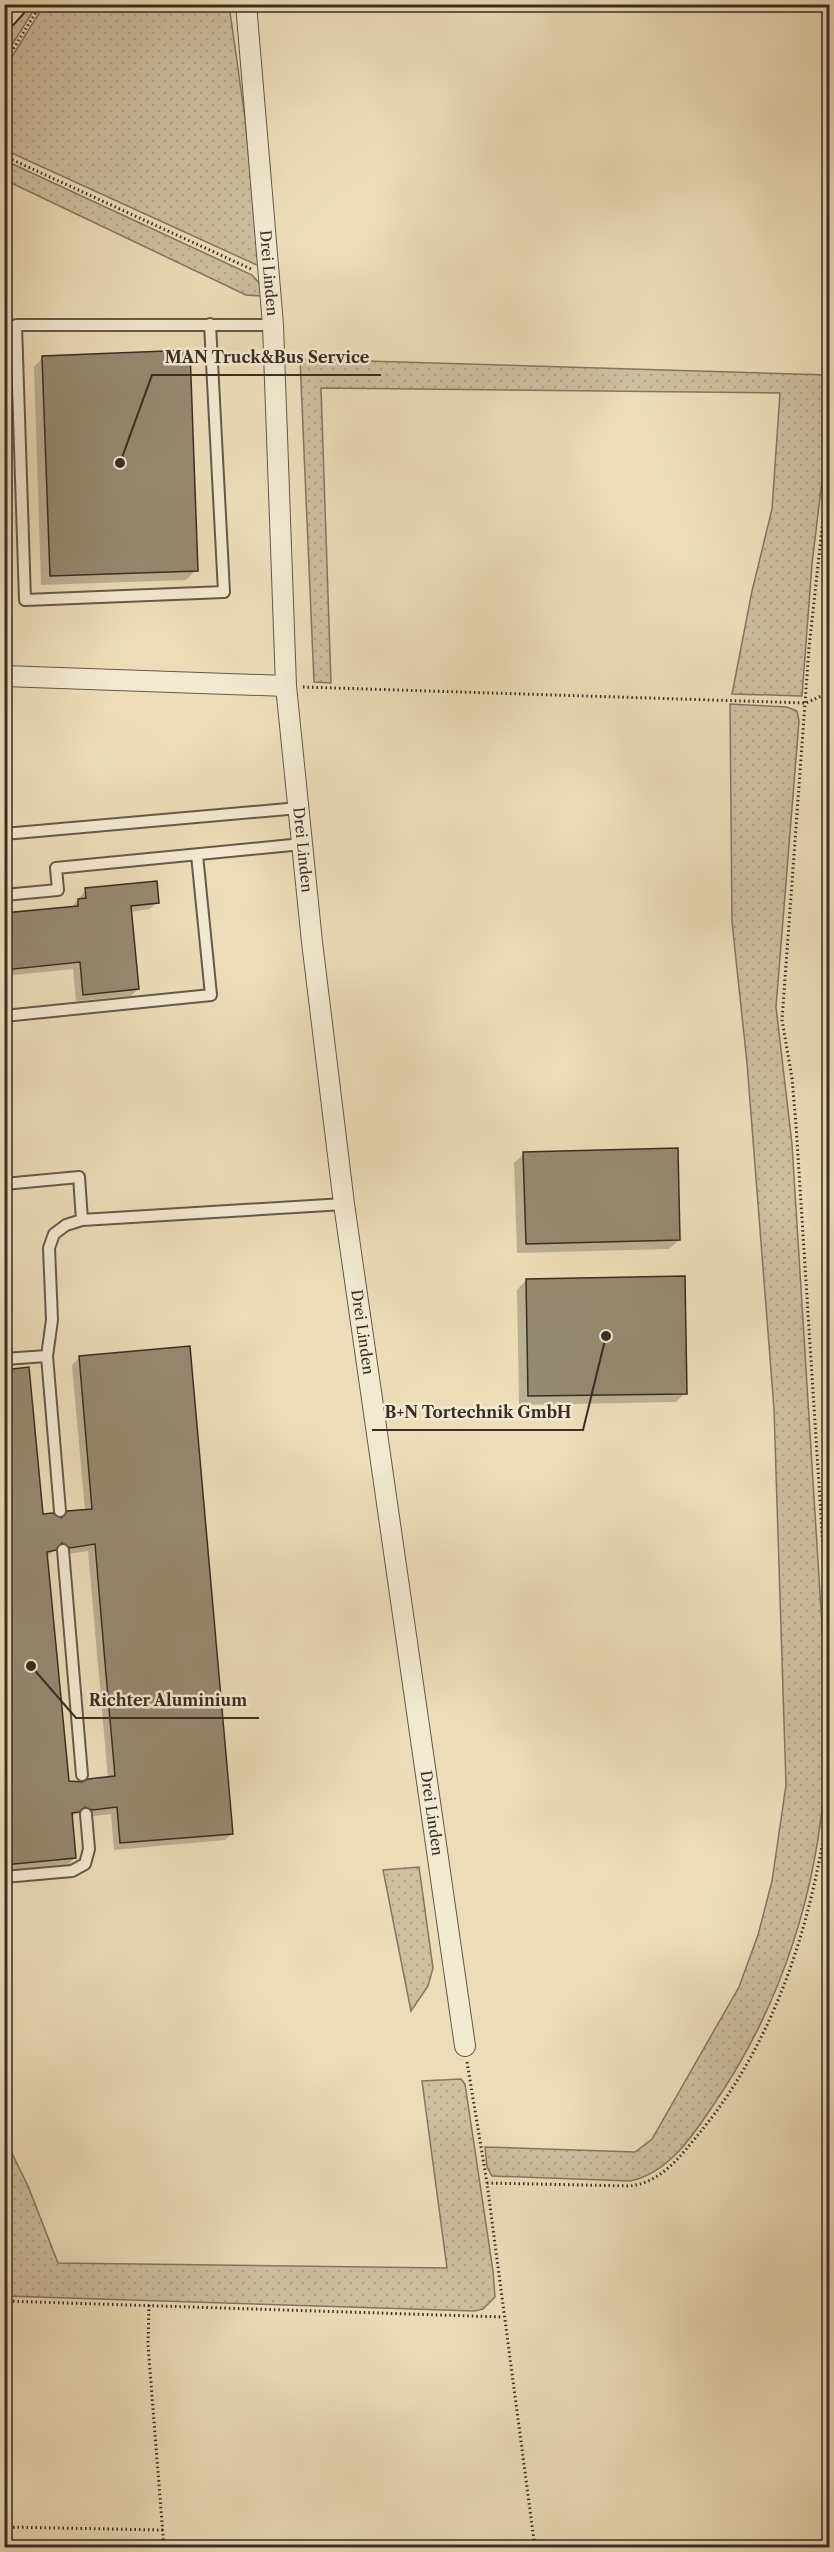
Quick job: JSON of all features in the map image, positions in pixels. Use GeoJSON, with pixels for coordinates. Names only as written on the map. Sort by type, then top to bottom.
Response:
{"type":"FeatureCollection","features":[{"type":"Feature","properties":{"kind":"main road"},"geometry":{"type":"LineString","coordinates":[[4,13],[12,4]]}},
{"type":"Feature","properties":{"kind":"street","name":"Drei Linden"},"geometry":{"type":"LineString","coordinates":[[246,4],[273,325],[286,686],[298,808],[344,1204],[465,2046]]}},
{"type":"Feature","properties":{"kind":"street"},"geometry":{"type":"LineString","coordinates":[[4,676],[286,686]]}},
{"type":"Feature","properties":{"kind":"lane"},"geometry":{"type":"LineString","coordinates":[[210,324],[224,592],[25,600],[16,326],[210,324],[273,325]]}},
{"type":"Feature","properties":{"kind":"lane"},"geometry":{"type":"LineString","coordinates":[[4,834],[298,808]]}},
{"type":"Feature","properties":{"kind":"lane"},"geometry":{"type":"LineString","coordinates":[[4,895],[58,890],[56,868],[302,844]]}},
{"type":"Feature","properties":{"kind":"lane"},"geometry":{"type":"LineString","coordinates":[[4,1016],[211,995],[197,855]]}},
{"type":"Feature","properties":{"kind":"lane"},"geometry":{"type":"LineString","coordinates":[[4,1184],[80,1177],[82,1220]]}},
{"type":"Feature","properties":{"kind":"lane"},"geometry":{"type":"LineString","coordinates":[[60,1511],[47,1356],[52,1320],[49,1248],[54,1234],[66,1225],[82,1220],[344,1204]]}},
{"type":"Feature","properties":{"kind":"lane"},"geometry":{"type":"LineString","coordinates":[[4,1359],[47,1356]]}},
{"type":"Feature","properties":{"kind":"lane"},"geometry":{"type":"LineString","coordinates":[[63,1550],[82,1775]]}},
{"type":"Feature","properties":{"kind":"lane"},"geometry":{"type":"LineString","coordinates":[[4,1877],[72,1871],[85,1864],[88,1849],[86,1815]]}},
{"type":"Feature","properties":{"kind":"path"},"geometry":{"type":"LineString","coordinates":[[4,64],[41,4]]}},
{"type":"Feature","properties":{"kind":"path"},"geometry":{"type":"LineString","coordinates":[[4,156],[269,277]]}},
{"type":"Feature","properties":{"kind":"path"},"geometry":{"type":"LineString","coordinates":[[830,455],[817,565],[782,1020],[792,1078],[796,1125],[830,1657]]}},
{"type":"Feature","properties":{"kind":"path"},"geometry":{"type":"LineString","coordinates":[[286,686],[806,703],[830,692]]}},
{"type":"Feature","properties":{"kind":"path"},"geometry":{"type":"LineString","coordinates":[[487,2183],[630,2186],[643,2184],[657,2177],[677,2160],[708,2123],[766,2027],[791,1966],[812,1899],[824,1842],[830,1793]]}},
{"type":"Feature","properties":{"kind":"path"},"geometry":{"type":"LineString","coordinates":[[465,2046],[487,2183],[535,2547]]}},
{"type":"Feature","properties":{"kind":"path"},"geometry":{"type":"LineString","coordinates":[[4,2301],[503,2317]]}},
{"type":"Feature","properties":{"kind":"path"},"geometry":{"type":"LineString","coordinates":[[149,2304],[148,2345],[164,2547]]}},
{"type":"Feature","properties":{"kind":"path"},"geometry":{"type":"LineString","coordinates":[[4,2527],[163,2530]]}},
{"type":"Feature","properties":{"kind":"shaded area"},"geometry":{"type":"Polygon","coordinates":[[[18,5],[37,5],[5,56],[5,24],[18,5]]]}},
{"type":"Feature","properties":{"kind":"shaded area"},"geometry":{"type":"Polygon","coordinates":[[[44,5],[229,5],[245,118],[259,266],[5,150],[5,68],[44,5]]]}},
{"type":"Feature","properties":{"kind":"shaded area"},"geometry":{"type":"Polygon","coordinates":[[[4,160],[252,275],[260,284],[262,296],[246,295],[5,180],[4,160]]]}},
{"type":"Feature","properties":{"kind":"shaded area"},"geometry":{"type":"Polygon","coordinates":[[[300,359],[829,375],[828,430],[812,564],[802,696],[732,694],[752,591],[772,509],[780,393],[321,388],[331,683],[314,682],[300,359]]]}},
{"type":"Feature","properties":{"kind":"shaded area"},"geometry":{"type":"Polygon","coordinates":[[[730,704],[787,707],[797,711],[799,721],[776,1007],[792,1144],[825,1674],[826,1761],[816,1853],[793,1942],[778,1985],[759,2027],[712,2107],[678,2152],[656,2170],[630,2181],[492,2176],[487,2167],[485,2147],[635,2152],[652,2139],[739,1987],[758,1935],[772,1881],[786,1785],[774,1409],[747,1063],[732,922],[730,704]]]}},
{"type":"Feature","properties":{"kind":"shaded area"},"geometry":{"type":"Polygon","coordinates":[[[419,1867],[433,1968],[428,1986],[411,2011],[383,1870],[419,1867]]]}},
{"type":"Feature","properties":{"kind":"shaded area"},"geometry":{"type":"Polygon","coordinates":[[[461,2079],[465,2084],[493,2271],[495,2297],[483,2309],[474,2311],[5,2296],[5,2139],[28,2186],[58,2263],[447,2268],[422,2081],[461,2079]]]}},
{"type":"Feature","properties":{"kind":"building"},"geometry":{"type":"Polygon","coordinates":[[[190,350],[198,571],[50,576],[42,356],[190,350]]]}},
{"type":"Feature","properties":{"kind":"building"},"geometry":{"type":"Polygon","coordinates":[[[157,881],[159,903],[131,906],[139,989],[83,995],[80,962],[4,970],[4,913],[78,906],[78,899],[86,898],[85,888],[157,881]]]}},
{"type":"Feature","properties":{"kind":"building"},"geometry":{"type":"Polygon","coordinates":[[[678,1148],[680,1240],[526,1244],[523,1152],[678,1148]]]}},
{"type":"Feature","properties":{"kind":"building"},"geometry":{"type":"Polygon","coordinates":[[[685,1276],[687,1394],[528,1396],[526,1279],[685,1276]]]}},
{"type":"Feature","properties":{"kind":"building"},"geometry":{"type":"Polygon","coordinates":[[[190,1346],[233,1834],[120,1843],[117,1807],[92,1810],[85,1807],[79,1812],[72,1813],[76,1858],[4,1865],[4,1370],[29,1367],[43,1514],[53,1513],[61,1518],[67,1511],[92,1509],[79,1356],[190,1346]],[[62,1543],[56,1550],[47,1552],[69,1781],[82,1782],[88,1779],[115,1776],[95,1544],[70,1548],[62,1543]]]}},
{"type":"Feature","properties":{"kind":"place","name":"MAN Truck&Bus Service"},"geometry":{"type":"Point","coordinates":[120,463]}},
{"type":"Feature","properties":{"kind":"place","name":"B+N Tortechnik GmbH"},"geometry":{"type":"Point","coordinates":[606,1336]}},
{"type":"Feature","properties":{"kind":"place","name":"Richter Aluminium"},"geometry":{"type":"Point","coordinates":[31,1666]}}]}
